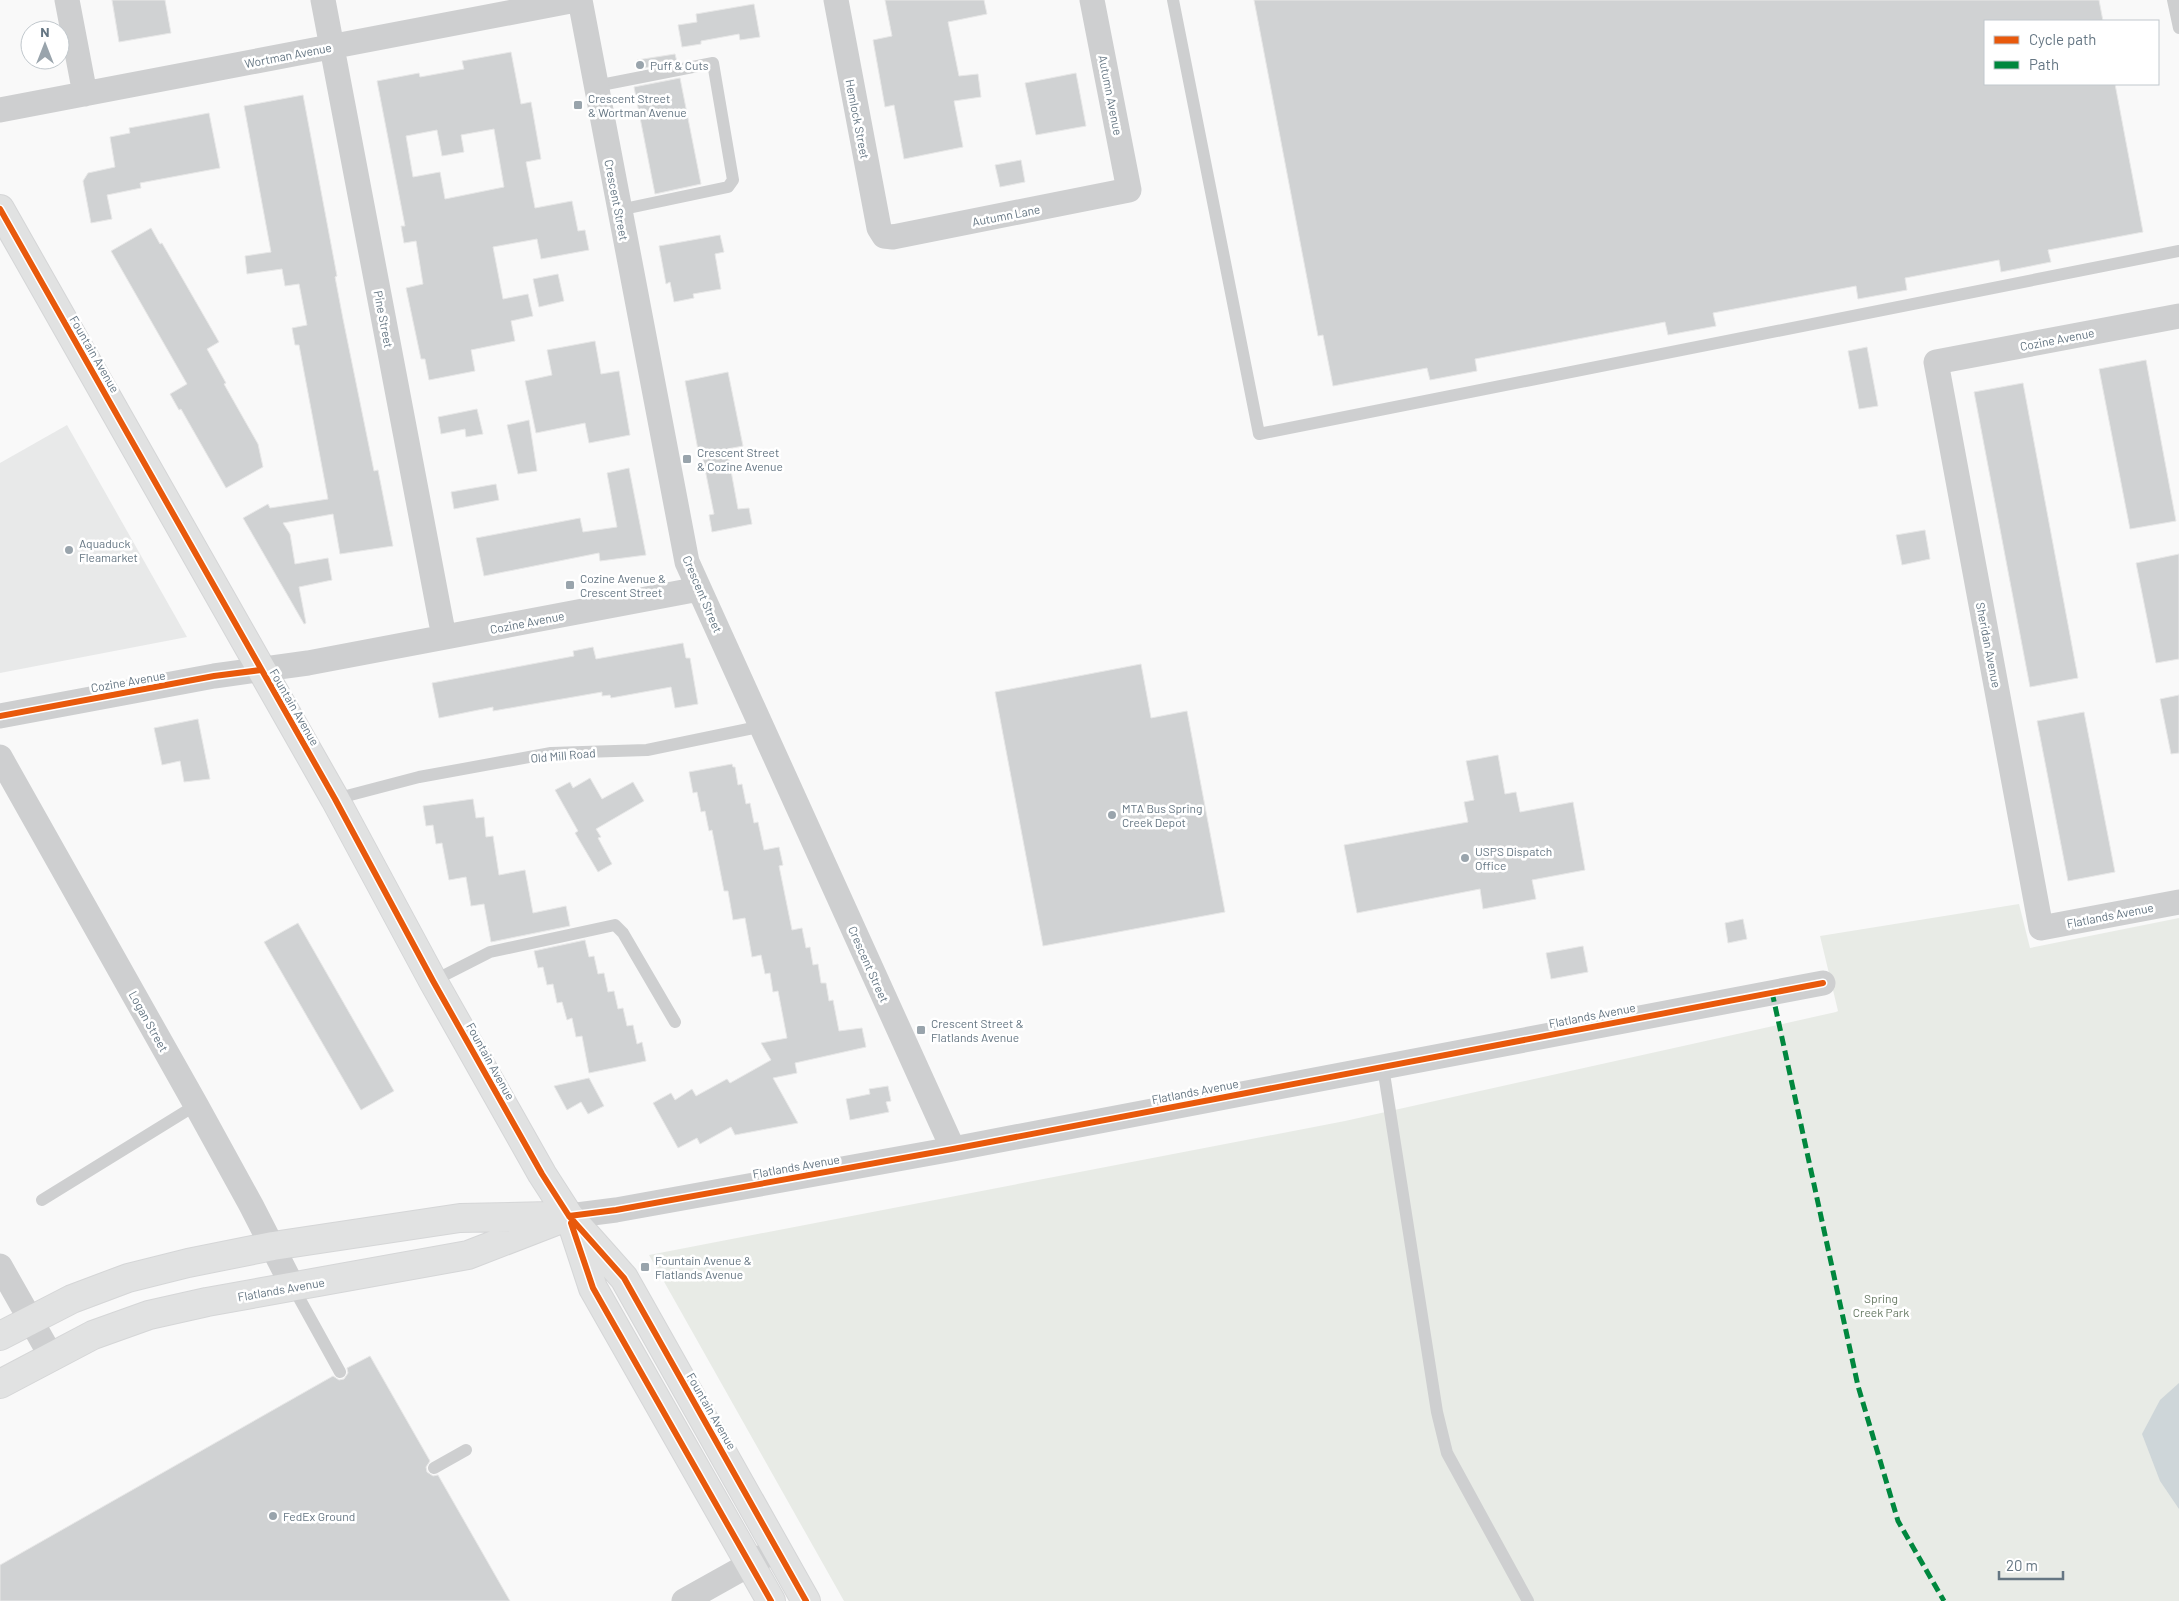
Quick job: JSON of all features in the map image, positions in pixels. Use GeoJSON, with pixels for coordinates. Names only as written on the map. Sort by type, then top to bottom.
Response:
{"type":"FeatureCollection","features":[{"type":"Feature","properties":{"kind":"main road","name":"Fountain Avenue"},"geometry":{"type":"LineString","coordinates":[[0,209],[335,800],[433,981],[542,1174],[569,1216],[624,1278],[806,1601]]}},
{"type":"Feature","properties":{"kind":"main road","name":"Fountain Avenue"},"geometry":{"type":"LineString","coordinates":[[569,1216],[593,1288],[771,1601]]}},
{"type":"Feature","properties":{"kind":"main road","name":"Flatlands Avenue"},"geometry":{"type":"LineString","coordinates":[[0,1336],[72,1298],[128,1278],[174,1266],[273,1246],[460,1218],[569,1216]]}},
{"type":"Feature","properties":{"kind":"main road","name":"Flatlands Avenue"},"geometry":{"type":"LineString","coordinates":[[0,1384],[93,1335],[149,1315],[293,1286],[468,1256],[569,1216]]}},
{"type":"Feature","properties":{"kind":"street"},"geometry":{"type":"LineString","coordinates":[[67,0],[85,94]]}},
{"type":"Feature","properties":{"kind":"street","name":"Pine Street"},"geometry":{"type":"LineString","coordinates":[[323,0],[444,637]]}},
{"type":"Feature","properties":{"kind":"street","name":"Wortman Avenue"},"geometry":{"type":"LineString","coordinates":[[0,110],[578,0]]}},
{"type":"Feature","properties":{"kind":"street","name":"Crescent Street"},"geometry":{"type":"LineString","coordinates":[[578,0],[687,562],[953,1149]]}},
{"type":"Feature","properties":{"kind":"street","name":"Hemlock Street"},"geometry":{"type":"LineString","coordinates":[[836,0],[879,228],[884,236]]}},
{"type":"Feature","properties":{"kind":"street","name":"Autumn Avenue"},"geometry":{"type":"LineString","coordinates":[[1092,0],[1129,190]]}},
{"type":"Feature","properties":{"kind":"street","name":"Autumn Lane"},"geometry":{"type":"LineString","coordinates":[[884,236],[893,237],[1129,190]]}},
{"type":"Feature","properties":{"kind":"street","name":"Cozine Avenue"},"geometry":{"type":"LineString","coordinates":[[1936,362],[2179,319]]}},
{"type":"Feature","properties":{"kind":"street","name":"Sheridan Avenue"},"geometry":{"type":"LineString","coordinates":[[1936,362],[2041,928]]}},
{"type":"Feature","properties":{"kind":"street","name":"Cozine Avenue"},"geometry":{"type":"LineString","coordinates":[[0,716],[214,676],[308,663],[699,589]]}},
{"type":"Feature","properties":{"kind":"street","name":"Logan Street"},"geometry":{"type":"LineString","coordinates":[[0,757],[196,1104],[293,1286]]}},
{"type":"Feature","properties":{"kind":"street","name":"Flatlands Avenue"},"geometry":{"type":"LineString","coordinates":[[2041,928],[2179,902]]}},
{"type":"Feature","properties":{"kind":"street","name":"Flatlands Avenue"},"geometry":{"type":"LineString","coordinates":[[569,1216],[616,1210],[953,1149],[1823,983]]}},
{"type":"Feature","properties":{"kind":"street"},"geometry":{"type":"LineString","coordinates":[[0,1266],[51,1356]]}},
{"type":"Feature","properties":{"kind":"street"},"geometry":{"type":"LineString","coordinates":[[684,1601],[777,1549]]}},
{"type":"Feature","properties":{"kind":"lane"},"geometry":{"type":"LineString","coordinates":[[1173,0],[1259,434],[2179,251]]}},
{"type":"Feature","properties":{"kind":"lane"},"geometry":{"type":"LineString","coordinates":[[2173,0],[2179,28]]}},
{"type":"Feature","properties":{"kind":"lane"},"geometry":{"type":"LineString","coordinates":[[596,86],[713,63],[733,180],[728,187],[619,210]]}},
{"type":"Feature","properties":{"kind":"lane","name":"Old Mill Road"},"geometry":{"type":"LineString","coordinates":[[335,800],[419,777],[551,753],[647,750],[762,726]]}},
{"type":"Feature","properties":{"kind":"lane"},"geometry":{"type":"LineString","coordinates":[[433,981],[490,952],[615,925],[624,933],[675,1022]]}},
{"type":"Feature","properties":{"kind":"lane"},"geometry":{"type":"LineString","coordinates":[[1383,1067],[1437,1412],[1447,1453],[1528,1601]]}},
{"type":"Feature","properties":{"kind":"lane"},"geometry":{"type":"LineString","coordinates":[[42,1200],[196,1104]]}},
{"type":"Feature","properties":{"kind":"lane"},"geometry":{"type":"LineString","coordinates":[[293,1286],[340,1372]]}},
{"type":"Feature","properties":{"kind":"lane"},"geometry":{"type":"LineString","coordinates":[[434,1468],[466,1450]]}},
{"type":"Feature","properties":{"kind":"shaded area","name":"Aquaduck Fleamarket"},"geometry":{"type":"Polygon","coordinates":[[[67,425],[187,637],[0,673],[0,463],[67,425]]]}},
{"type":"Feature","properties":{"kind":"shaded area"},"geometry":{"type":"Polygon","coordinates":[[[2179,1383],[2179,1509],[2160,1481],[2142,1434],[2160,1400],[2179,1383]]]}},
{"type":"Feature","properties":{"kind":"green space","name":"Spring Creek Park"},"geometry":{"type":"Polygon","coordinates":[[[2019,904],[2030,948],[2179,918],[2179,1601],[844,1601],[649,1255],[1345,1121],[1836,1012],[1838,1011],[1820,936],[2019,904]]]}},
{"type":"Feature","properties":{"kind":"building"},"geometry":{"type":"Polygon","coordinates":[[[112,0],[165,0],[171,33],[119,42],[112,0]]]}},
{"type":"Feature","properties":{"kind":"building"},"geometry":{"type":"Polygon","coordinates":[[[885,0],[984,0],[987,14],[948,22],[959,76],[978,74],[981,97],[954,101],[963,147],[904,159],[894,105],[885,107],[873,40],[892,36],[885,0]]]}},
{"type":"Feature","properties":{"kind":"building"},"geometry":{"type":"Polygon","coordinates":[[[1254,0],[2099,0],[2103,20],[1984,20],[1984,85],[2115,85],[2143,232],[2048,250],[2051,262],[2001,272],[1999,260],[1905,278],[1907,290],[1858,299],[1856,286],[1713,313],[1716,326],[1668,335],[1665,322],[1475,359],[1477,371],[1430,380],[1427,368],[1333,386],[1323,335],[1318,336],[1254,0]]]}},
{"type":"Feature","properties":{"kind":"building"},"geometry":{"type":"Polygon","coordinates":[[[754,4],[760,37],[740,40],[739,34],[701,41],[701,44],[682,47],[678,25],[697,22],[696,14],[754,4]]]}},
{"type":"Feature","properties":{"kind":"building"},"geometry":{"type":"Polygon","coordinates":[[[511,52],[521,104],[531,102],[541,159],[526,162],[535,208],[572,201],[578,231],[585,230],[589,250],[541,259],[537,239],[493,247],[503,299],[528,294],[533,316],[511,321],[515,341],[471,350],[475,371],[429,380],[425,359],[421,359],[406,288],[423,284],[416,241],[404,243],[401,226],[405,226],[377,81],[419,73],[420,77],[464,69],[462,61],[511,52]],[[494,129],[461,135],[464,152],[442,156],[437,130],[406,136],[413,177],[440,172],[445,199],[504,187],[494,129]]]}},
{"type":"Feature","properties":{"kind":"building"},"geometry":{"type":"Polygon","coordinates":[[[675,54],[677,62],[638,69],[637,60],[675,54]]]}},
{"type":"Feature","properties":{"kind":"building"},"geometry":{"type":"Polygon","coordinates":[[[1076,73],[1086,126],[1036,135],[1025,83],[1076,73]]]}},
{"type":"Feature","properties":{"kind":"building"},"geometry":{"type":"Polygon","coordinates":[[[680,78],[701,184],[655,194],[634,87],[680,78]]]}},
{"type":"Feature","properties":{"kind":"building"},"geometry":{"type":"Polygon","coordinates":[[[303,95],[337,276],[335,277],[343,319],[374,471],[378,470],[393,546],[340,554],[333,514],[283,523],[290,534],[295,564],[328,558],[332,580],[299,587],[306,623],[304,624],[243,518],[268,504],[270,508],[328,499],[299,345],[295,345],[292,328],[307,325],[299,284],[285,286],[282,269],[247,274],[245,256],[271,252],[244,106],[303,95]]]}},
{"type":"Feature","properties":{"kind":"building"},"geometry":{"type":"Polygon","coordinates":[[[209,113],[220,168],[140,183],[141,188],[107,195],[112,219],[91,223],[83,181],[88,173],[115,167],[110,137],[130,133],[129,128],[209,113]]]}},
{"type":"Feature","properties":{"kind":"building"},"geometry":{"type":"Polygon","coordinates":[[[1021,160],[1025,182],[1000,187],[995,165],[1021,160]]]}},
{"type":"Feature","properties":{"kind":"building"},"geometry":{"type":"Polygon","coordinates":[[[151,228],[160,244],[162,243],[219,342],[207,349],[226,383],[224,384],[258,444],[263,467],[226,488],[181,409],[179,410],[170,394],[187,384],[111,251],[151,228]]]}},
{"type":"Feature","properties":{"kind":"building"},"geometry":{"type":"Polygon","coordinates":[[[720,235],[724,252],[715,254],[721,289],[693,294],[694,298],[674,302],[670,282],[666,284],[659,246],[720,235]]]}},
{"type":"Feature","properties":{"kind":"building"},"geometry":{"type":"Polygon","coordinates":[[[558,274],[564,301],[539,307],[533,279],[558,274]]]}},
{"type":"Feature","properties":{"kind":"building"},"geometry":{"type":"Polygon","coordinates":[[[595,341],[601,374],[619,371],[630,435],[589,443],[585,423],[536,433],[525,381],[552,375],[547,350],[595,341]]]}},
{"type":"Feature","properties":{"kind":"building"},"geometry":{"type":"Polygon","coordinates":[[[1867,347],[1878,406],[1859,409],[1848,351],[1867,347]]]}},
{"type":"Feature","properties":{"kind":"building"},"geometry":{"type":"Polygon","coordinates":[[[2146,360],[2176,521],[2130,529],[2099,369],[2146,360]]]}},
{"type":"Feature","properties":{"kind":"building"},"geometry":{"type":"Polygon","coordinates":[[[728,372],[743,446],[727,449],[738,509],[749,508],[752,524],[712,532],[709,515],[714,514],[702,454],[699,455],[685,381],[728,372]]]}},
{"type":"Feature","properties":{"kind":"building"},"geometry":{"type":"Polygon","coordinates":[[[2023,383],[2078,678],[2030,687],[1974,392],[2023,383]]]}},
{"type":"Feature","properties":{"kind":"building"},"geometry":{"type":"Polygon","coordinates":[[[477,409],[483,434],[466,437],[465,429],[441,434],[438,417],[477,409]]]}},
{"type":"Feature","properties":{"kind":"building"},"geometry":{"type":"Polygon","coordinates":[[[529,420],[537,471],[518,474],[507,425],[529,420]]]}},
{"type":"Feature","properties":{"kind":"building"},"geometry":{"type":"Polygon","coordinates":[[[629,468],[646,555],[600,561],[599,553],[484,576],[476,538],[580,518],[583,532],[617,527],[607,473],[629,468]]]}},
{"type":"Feature","properties":{"kind":"building"},"geometry":{"type":"Polygon","coordinates":[[[496,484],[499,500],[454,509],[451,492],[496,484]]]}},
{"type":"Feature","properties":{"kind":"building"},"geometry":{"type":"Polygon","coordinates":[[[1925,530],[1930,559],[1902,565],[1896,535],[1925,530]]]}},
{"type":"Feature","properties":{"kind":"building"},"geometry":{"type":"Polygon","coordinates":[[[2179,554],[2179,659],[2156,663],[2136,563],[2179,554]]]}},
{"type":"Feature","properties":{"kind":"building"},"geometry":{"type":"Polygon","coordinates":[[[683,643],[686,658],[690,658],[698,704],[675,708],[671,687],[611,698],[610,695],[602,696],[602,692],[493,711],[493,707],[439,718],[432,683],[574,656],[573,651],[593,647],[596,659],[683,643]]]}},
{"type":"Feature","properties":{"kind":"building","name":"MTA Bus Spring Creek Depot"},"geometry":{"type":"Polygon","coordinates":[[[1141,664],[1151,718],[1187,711],[1225,912],[1043,946],[995,692],[1141,664]]]}},
{"type":"Feature","properties":{"kind":"building"},"geometry":{"type":"Polygon","coordinates":[[[2179,695],[2179,753],[2171,754],[2160,699],[2179,695]]]}},
{"type":"Feature","properties":{"kind":"building"},"geometry":{"type":"Polygon","coordinates":[[[2084,712],[2115,872],[2068,881],[2037,721],[2084,712]]]}},
{"type":"Feature","properties":{"kind":"building"},"geometry":{"type":"Polygon","coordinates":[[[198,719],[210,779],[184,782],[180,761],[162,765],[154,728],[198,719]]]}},
{"type":"Feature","properties":{"kind":"building","name":"USPS Dispatch Office"},"geometry":{"type":"Polygon","coordinates":[[[1498,755],[1505,794],[1516,792],[1520,812],[1573,802],[1585,870],[1532,880],[1536,899],[1483,909],[1480,889],[1357,913],[1344,845],[1468,822],[1464,802],[1474,800],[1466,761],[1498,755]]]}},
{"type":"Feature","properties":{"kind":"building"},"geometry":{"type":"Polygon","coordinates":[[[732,764],[735,767],[738,785],[742,784],[746,804],[750,803],[754,823],[758,822],[764,850],[779,847],[783,865],[779,866],[792,930],[802,928],[806,948],[810,947],[813,965],[818,964],[821,983],[826,983],[829,1001],[833,1000],[839,1031],[862,1028],[866,1047],[795,1063],[797,1073],[773,1078],[798,1123],[735,1135],[731,1127],[700,1144],[697,1138],[678,1148],[653,1103],[671,1093],[675,1100],[692,1089],[696,1096],[727,1079],[730,1083],[771,1060],[761,1043],[787,1038],[778,991],[773,992],[770,973],[765,974],[761,955],[752,957],[745,918],[733,920],[728,891],[724,891],[712,830],[709,831],[705,811],[701,812],[697,792],[693,793],[689,772],[732,764]]]}},
{"type":"Feature","properties":{"kind":"building"},"geometry":{"type":"Polygon","coordinates":[[[590,778],[602,799],[633,782],[644,801],[596,829],[601,837],[598,838],[612,864],[598,872],[575,833],[578,831],[555,790],[570,782],[573,788],[590,778]]]}},
{"type":"Feature","properties":{"kind":"building"},"geometry":{"type":"Polygon","coordinates":[[[473,799],[476,818],[484,817],[486,837],[493,836],[499,875],[525,870],[533,913],[566,906],[570,926],[491,942],[484,904],[471,906],[466,877],[449,880],[442,843],[436,844],[433,825],[426,826],[423,806],[473,799]]]}},
{"type":"Feature","properties":{"kind":"building"},"geometry":{"type":"Polygon","coordinates":[[[1743,919],[1747,939],[1728,943],[1725,923],[1743,919]]]}},
{"type":"Feature","properties":{"kind":"building"},"geometry":{"type":"Polygon","coordinates":[[[298,923],[394,1091],[361,1110],[264,942],[298,923]]]}},
{"type":"Feature","properties":{"kind":"building"},"geometry":{"type":"Polygon","coordinates":[[[585,940],[589,957],[594,956],[598,974],[604,973],[608,992],[614,991],[618,1009],[623,1008],[627,1026],[633,1025],[637,1044],[642,1042],[646,1061],[589,1073],[582,1036],[576,1037],[572,1018],[567,1020],[562,1002],[557,1003],[553,984],[547,985],[543,967],[538,968],[534,951],[585,940]]]}},
{"type":"Feature","properties":{"kind":"building"},"geometry":{"type":"Polygon","coordinates":[[[1583,946],[1588,972],[1551,979],[1546,953],[1583,946]]]}},
{"type":"Feature","properties":{"kind":"building"},"geometry":{"type":"Polygon","coordinates":[[[589,1078],[604,1106],[588,1114],[581,1102],[567,1110],[554,1086],[589,1078]]]}},
{"type":"Feature","properties":{"kind":"building"},"geometry":{"type":"Polygon","coordinates":[[[888,1086],[891,1101],[886,1102],[889,1112],[850,1120],[846,1099],[870,1094],[869,1089],[888,1086]]]}},
{"type":"Feature","properties":{"kind":"building","name":"FedEx Ground"},"geometry":{"type":"Polygon","coordinates":[[[370,1356],[430,1461],[426,1467],[427,1472],[433,1476],[438,1475],[510,1601],[0,1601],[0,1565],[333,1376],[339,1380],[344,1379],[348,1373],[347,1368],[370,1356]]]}},
{"type":"Feature","properties":{"kind":"marked path"},"geometry":{"type":"LineString","coordinates":[[1772,992],[1858,1386],[1898,1521],[1944,1601]]}},
{"type":"Feature","properties":{"kind":"cycle path"},"geometry":{"type":"LineString","coordinates":[[0,209],[335,799],[433,981],[542,1174],[569,1216],[624,1278],[806,1601]]}},
{"type":"Feature","properties":{"kind":"cycle path"},"geometry":{"type":"LineString","coordinates":[[0,716],[214,676],[261,670]]}},
{"type":"Feature","properties":{"kind":"cycle path"},"geometry":{"type":"LineString","coordinates":[[569,1216],[616,1210],[953,1149],[1823,983]]}},
{"type":"Feature","properties":{"kind":"cycle path"},"geometry":{"type":"LineString","coordinates":[[571,1223],[593,1288],[771,1601]]}},
{"type":"Feature","properties":{"kind":"place","name":"Puff & Cuts"},"geometry":{"type":"Point","coordinates":[640,65]}},
{"type":"Feature","properties":{"kind":"place","name":"Crescent Street & Wortman Avenue"},"geometry":{"type":"Point","coordinates":[578,105]}},
{"type":"Feature","properties":{"kind":"place","name":"Crescent Street & Cozine Avenue"},"geometry":{"type":"Point","coordinates":[687,459]}},
{"type":"Feature","properties":{"kind":"place","name":"Aquaduck Fleamarket"},"geometry":{"type":"Point","coordinates":[69,550]}},
{"type":"Feature","properties":{"kind":"place","name":"Cozine Avenue & Crescent Street"},"geometry":{"type":"Point","coordinates":[570,585]}},
{"type":"Feature","properties":{"kind":"place","name":"MTA Bus Spring Creek Depot"},"geometry":{"type":"Point","coordinates":[1112,815]}},
{"type":"Feature","properties":{"kind":"place","name":"USPS Dispatch Office"},"geometry":{"type":"Point","coordinates":[1465,858]}},
{"type":"Feature","properties":{"kind":"place","name":"Crescent Street & Flatlands Avenue"},"geometry":{"type":"Point","coordinates":[921,1030]}},
{"type":"Feature","properties":{"kind":"place","name":"Fountain Avenue & Flatlands Avenue"},"geometry":{"type":"Point","coordinates":[645,1267]}},
{"type":"Feature","properties":{"kind":"place","name":"FedEx Ground"},"geometry":{"type":"Point","coordinates":[273,1516]}}]}
